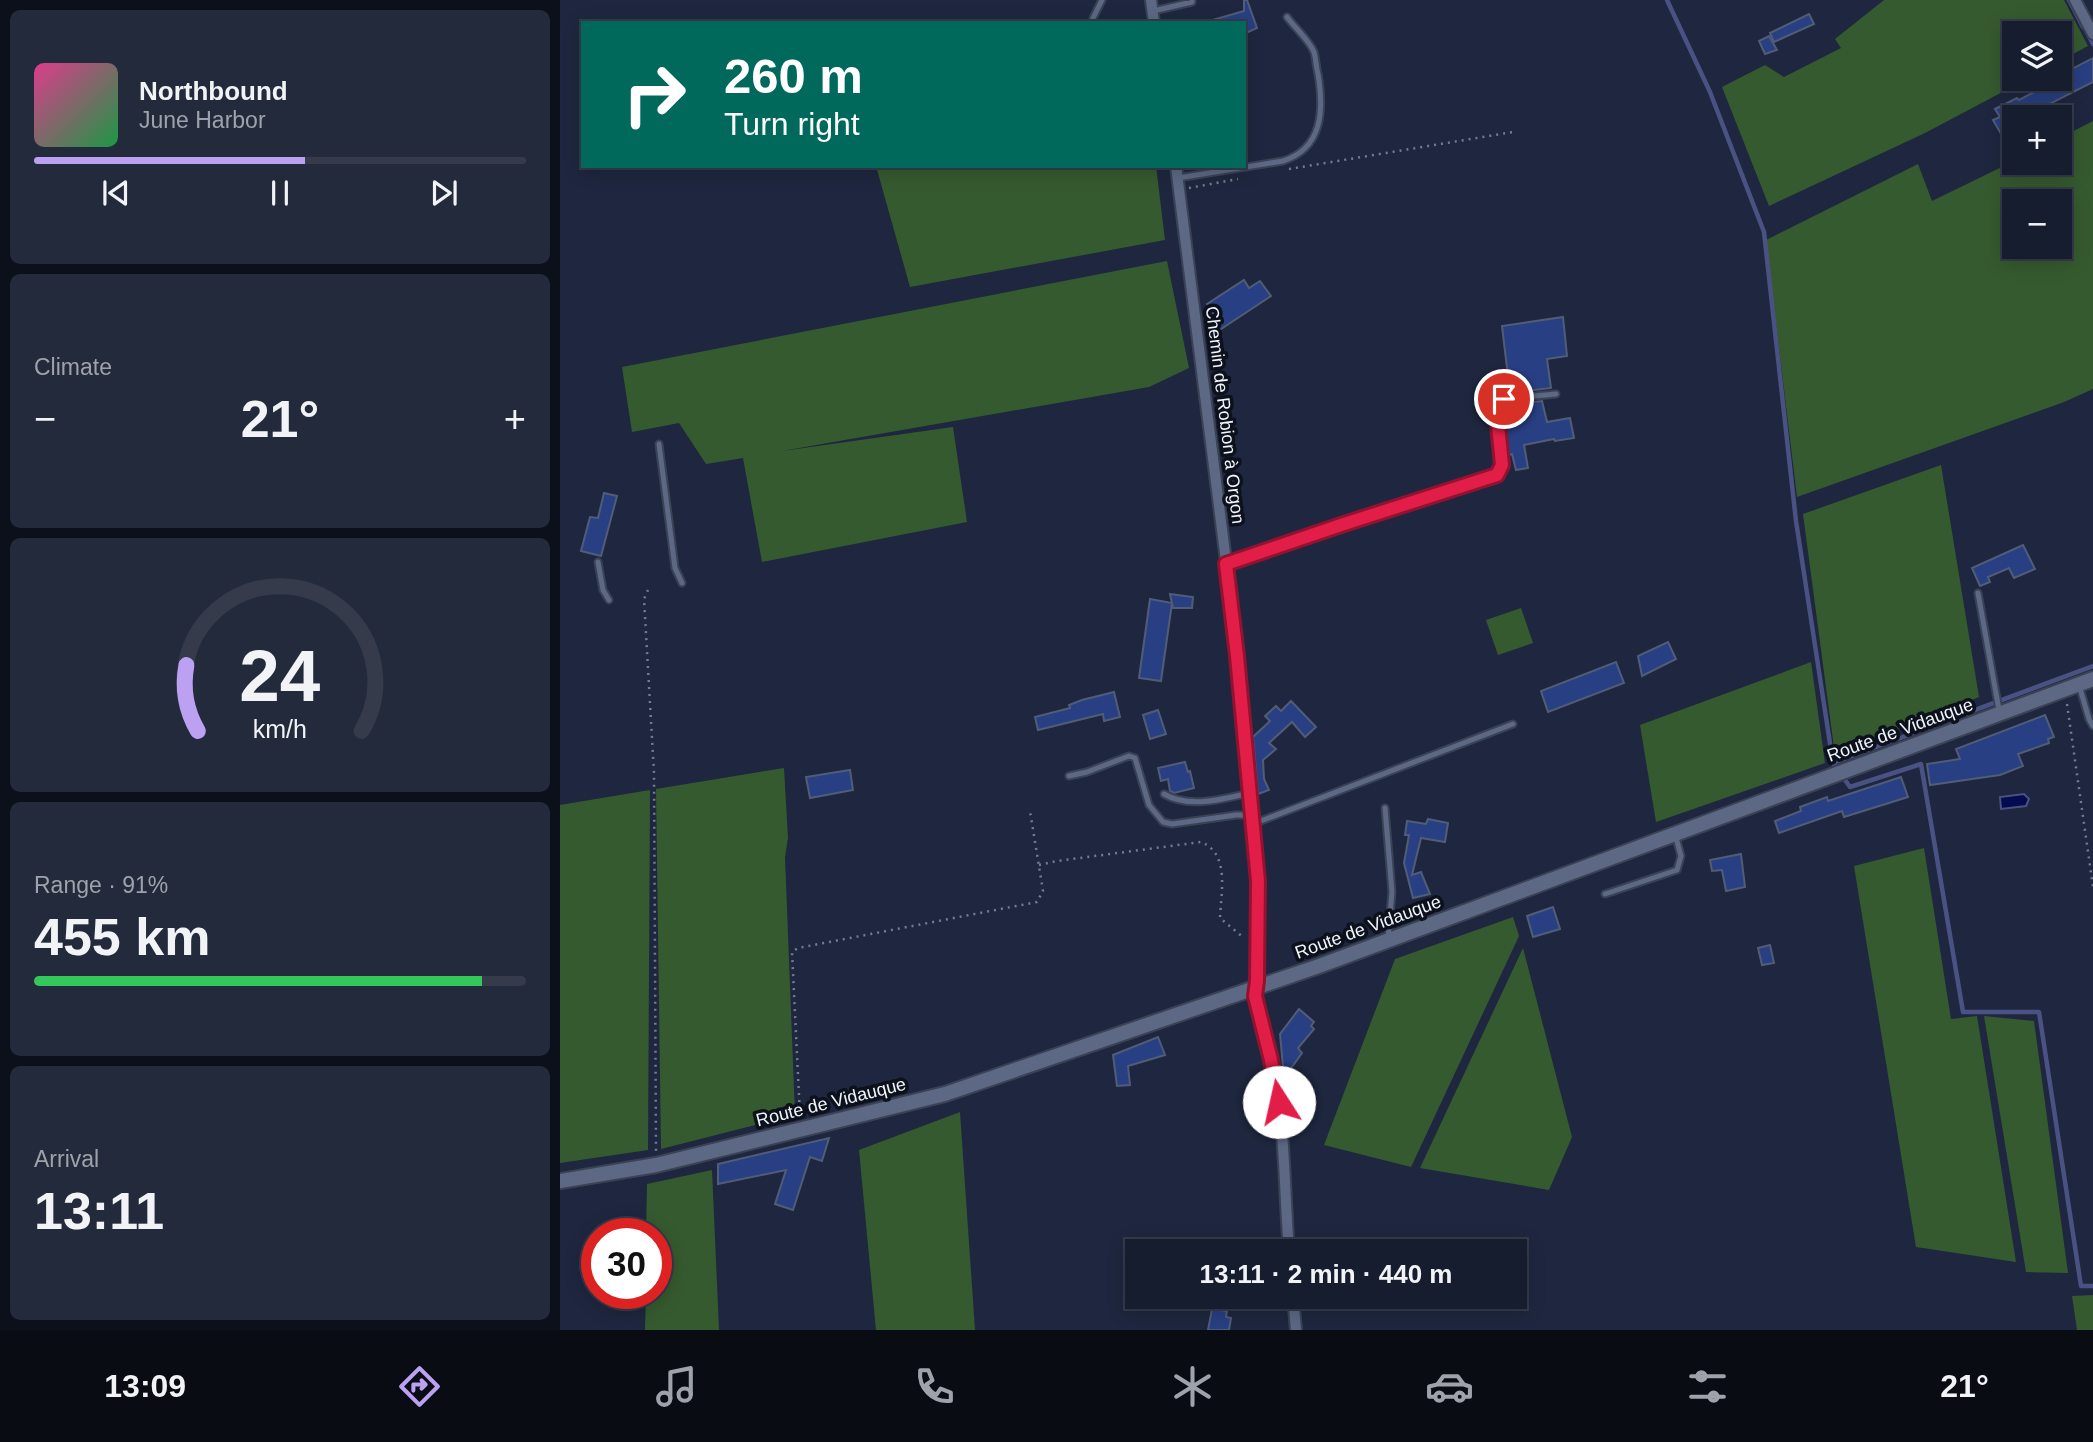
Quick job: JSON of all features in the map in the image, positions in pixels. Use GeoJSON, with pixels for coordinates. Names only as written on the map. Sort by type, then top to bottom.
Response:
{"type":"FeatureCollection","features":[{"type":"Feature","properties":{"kind":"street"},"geometry":{"type":"LineString","coordinates":[[2075,0],[2093,34]]}},
{"type":"Feature","properties":{"kind":"street","name":"Chemin de Robion à Orgon"},"geometry":{"type":"LineString","coordinates":[[1178,178],[1226,564],[1250,793],[1258,881],[1255,996],[1279,1102],[1288,1239]]}},
{"type":"Feature","properties":{"kind":"street","name":"Route de Vidauque"},"geometry":{"type":"LineString","coordinates":[[560,1181],[656,1166],[945,1094],[1256,984],[1387,941],[2086,682]]}},
{"type":"Feature","properties":{"kind":"street"},"geometry":{"type":"LineString","coordinates":[[1294,1309],[1296,1330]]}},
{"type":"Feature","properties":{"kind":"lane"},"geometry":{"type":"LineString","coordinates":[[1093,18],[1102,0]]}},
{"type":"Feature","properties":{"kind":"lane"},"geometry":{"type":"LineString","coordinates":[[1153,11],[1192,0]]}},
{"type":"Feature","properties":{"kind":"lane"},"geometry":{"type":"LineString","coordinates":[[1246,166],[1295,157],[1310,144],[1321,117],[1321,93],[1314,52],[1287,17]]}},
{"type":"Feature","properties":{"kind":"lane"},"geometry":{"type":"LineString","coordinates":[[1178,178],[1235,168]]}},
{"type":"Feature","properties":{"kind":"lane"},"geometry":{"type":"LineString","coordinates":[[1226,564],[1497,475],[1502,465],[1496,405],[1504,399],[1556,394]]}},
{"type":"Feature","properties":{"kind":"lane"},"geometry":{"type":"LineString","coordinates":[[659,444],[675,568],[682,583]]}},
{"type":"Feature","properties":{"kind":"lane"},"geometry":{"type":"LineString","coordinates":[[598,562],[603,590],[609,600]]}},
{"type":"Feature","properties":{"kind":"lane"},"geometry":{"type":"LineString","coordinates":[[1978,593],[2000,714]]}},
{"type":"Feature","properties":{"kind":"lane"},"geometry":{"type":"LineString","coordinates":[[2086,682],[2089,719],[2093,726]]}},
{"type":"Feature","properties":{"kind":"lane"},"geometry":{"type":"LineString","coordinates":[[1069,776],[1129,756],[1135,758],[1149,805],[1163,822],[1172,824],[1236,815],[1252,820],[1513,724]]}},
{"type":"Feature","properties":{"kind":"lane"},"geometry":{"type":"LineString","coordinates":[[1164,794],[1174,800],[1191,803],[1250,793]]}},
{"type":"Feature","properties":{"kind":"lane"},"geometry":{"type":"LineString","coordinates":[[1385,808],[1392,892],[1387,941]]}},
{"type":"Feature","properties":{"kind":"lane"},"geometry":{"type":"LineString","coordinates":[[1605,894],[1676,870],[1681,856],[1675,834]]}},
{"type":"Feature","properties":{"kind":"path"},"geometry":{"type":"LineString","coordinates":[[1278,171],[1513,132]]}},
{"type":"Feature","properties":{"kind":"path"},"geometry":{"type":"LineString","coordinates":[[1178,178],[1238,179]]}},
{"type":"Feature","properties":{"kind":"path"},"geometry":{"type":"LineString","coordinates":[[648,590],[643,599],[654,774],[656,1166]]}},
{"type":"Feature","properties":{"kind":"path"},"geometry":{"type":"LineString","coordinates":[[2063,691],[2069,709],[2093,887]]}},
{"type":"Feature","properties":{"kind":"path"},"geometry":{"type":"LineString","coordinates":[[801,1129],[792,952],[798,948],[1037,902],[1043,891],[1030,811]]}},
{"type":"Feature","properties":{"kind":"path"},"geometry":{"type":"LineString","coordinates":[[1039,865],[1057,860],[1201,842],[1209,845],[1222,865],[1220,918],[1257,947]]}},
{"type":"Feature","properties":{"kind":"green space"},"geometry":{"type":"Polygon","coordinates":[[[1884,0],[2064,0],[2088,46],[2072,55],[2072,21],[2002,21],[2002,91],[2004,91],[1925,133],[1769,206],[1722,87],[1765,65],[1784,77],[1841,48],[1835,39],[1884,0]]]}},
{"type":"Feature","properties":{"kind":"green space"},"geometry":{"type":"Polygon","coordinates":[[[2093,121],[2093,389],[2064,402],[1797,497],[1766,240],[1918,164],[1932,201],[2002,167],[2002,175],[2072,175],[2072,132],[2093,121]]]}},
{"type":"Feature","properties":{"kind":"green space"},"geometry":{"type":"Polygon","coordinates":[[[877,168],[1156,168],[1165,240],[910,287],[877,168]]]}},
{"type":"Feature","properties":{"kind":"green space"},"geometry":{"type":"Polygon","coordinates":[[[1167,261],[1189,368],[1149,387],[782,451],[953,427],[967,522],[762,562],[743,458],[706,464],[679,423],[632,432],[622,367],[1167,261]]]}},
{"type":"Feature","properties":{"kind":"green space"},"geometry":{"type":"Polygon","coordinates":[[[1941,465],[1979,697],[1835,755],[1803,514],[1941,465]]]}},
{"type":"Feature","properties":{"kind":"green space"},"geometry":{"type":"Polygon","coordinates":[[[1521,608],[1533,643],[1498,655],[1486,620],[1521,608]]]}},
{"type":"Feature","properties":{"kind":"green space"},"geometry":{"type":"Polygon","coordinates":[[[1811,662],[1825,763],[1656,822],[1640,725],[1811,662]]]}},
{"type":"Feature","properties":{"kind":"green space"},"geometry":{"type":"Polygon","coordinates":[[[784,768],[795,1115],[661,1149],[656,789],[784,768]]]}},
{"type":"Feature","properties":{"kind":"green space"},"geometry":{"type":"Polygon","coordinates":[[[650,790],[648,1150],[560,1163],[560,805],[650,790]]]}},
{"type":"Feature","properties":{"kind":"green space"},"geometry":{"type":"Polygon","coordinates":[[[1924,848],[1951,1019],[1977,1016],[2016,1262],[1916,1247],[1854,866],[1924,848]]]}},
{"type":"Feature","properties":{"kind":"green space"},"geometry":{"type":"Polygon","coordinates":[[[1513,917],[1519,936],[1411,1167],[1324,1145],[1395,959],[1513,917]]]}},
{"type":"Feature","properties":{"kind":"green space"},"geometry":{"type":"Polygon","coordinates":[[[1523,948],[1572,1137],[1549,1190],[1420,1168],[1523,948]]]}},
{"type":"Feature","properties":{"kind":"green space"},"geometry":{"type":"Polygon","coordinates":[[[1984,1016],[2034,1021],[2068,1273],[2026,1272],[1984,1016]]]}},
{"type":"Feature","properties":{"kind":"green space"},"geometry":{"type":"Polygon","coordinates":[[[960,1112],[975,1330],[876,1330],[859,1150],[960,1112]]]}},
{"type":"Feature","properties":{"kind":"green space"},"geometry":{"type":"Polygon","coordinates":[[[712,1170],[719,1330],[645,1330],[646,1309],[672,1309],[672,1218],[646,1218],[647,1184],[712,1170]]]}},
{"type":"Feature","properties":{"kind":"green space"},"geometry":{"type":"Polygon","coordinates":[[[2093,1295],[2093,1330],[2077,1330],[2072,1296],[2093,1295]]]}},
{"type":"Feature","properties":{"kind":"shaded area"},"geometry":{"type":"Polygon","coordinates":[[[2024,794],[2029,799],[2026,806],[2001,809],[2000,797],[2024,794]]]}},
{"type":"Feature","properties":{"kind":"building"},"geometry":{"type":"Polygon","coordinates":[[[1244,0],[1247,0],[1257,28],[1246,33],[1246,21],[1209,21],[1244,11],[1244,0]]]}},
{"type":"Feature","properties":{"kind":"building"},"geometry":{"type":"Polygon","coordinates":[[[1809,14],[1814,24],[1774,42],[1770,33],[1809,14]]]}},
{"type":"Feature","properties":{"kind":"building"},"geometry":{"type":"Polygon","coordinates":[[[1769,36],[1777,50],[1765,54],[1759,41],[1769,36]]]}},
{"type":"Feature","properties":{"kind":"building"},"geometry":{"type":"Polygon","coordinates":[[[2093,58],[2093,82],[2048,105],[2003,105],[2036,91],[2072,91],[2072,69],[2093,58]]]}},
{"type":"Feature","properties":{"kind":"building"},"geometry":{"type":"Polygon","coordinates":[[[2002,106],[2002,136],[1993,120],[2000,117],[1995,109],[2002,106]]]}},
{"type":"Feature","properties":{"kind":"building"},"geometry":{"type":"Polygon","coordinates":[[[1244,280],[1249,288],[1260,281],[1271,296],[1212,335],[1207,321],[1214,315],[1207,304],[1244,280]]]}},
{"type":"Feature","properties":{"kind":"building"},"geometry":{"type":"Polygon","coordinates":[[[1563,317],[1567,356],[1547,359],[1551,388],[1510,393],[1502,326],[1563,317]]]}},
{"type":"Feature","properties":{"kind":"building"},"geometry":{"type":"Polygon","coordinates":[[[1542,401],[1547,422],[1570,418],[1574,438],[1524,445],[1528,468],[1516,470],[1512,454],[1509,455],[1503,425],[1513,423],[1512,404],[1542,401]]]}},
{"type":"Feature","properties":{"kind":"building"},"geometry":{"type":"Polygon","coordinates":[[[604,493],[617,496],[601,556],[581,551],[590,517],[598,518],[604,493]]]}},
{"type":"Feature","properties":{"kind":"building"},"geometry":{"type":"Polygon","coordinates":[[[2023,545],[2035,569],[2014,578],[2009,568],[1988,577],[1990,582],[1980,586],[1972,568],[2023,545]]]}},
{"type":"Feature","properties":{"kind":"building"},"geometry":{"type":"Polygon","coordinates":[[[1170,594],[1193,597],[1192,608],[1173,608],[1170,594]]]}},
{"type":"Feature","properties":{"kind":"building"},"geometry":{"type":"Polygon","coordinates":[[[1150,599],[1172,603],[1161,681],[1139,678],[1150,599]]]}},
{"type":"Feature","properties":{"kind":"building"},"geometry":{"type":"Polygon","coordinates":[[[1668,642],[1676,659],[1642,676],[1638,656],[1668,642]]]}},
{"type":"Feature","properties":{"kind":"building"},"geometry":{"type":"Polygon","coordinates":[[[1616,662],[1624,683],[1548,712],[1541,691],[1616,662]]]}},
{"type":"Feature","properties":{"kind":"building"},"geometry":{"type":"Polygon","coordinates":[[[1114,692],[1120,717],[1104,721],[1103,714],[1038,730],[1035,717],[1114,692]]]}},
{"type":"Feature","properties":{"kind":"building"},"geometry":{"type":"Polygon","coordinates":[[[1291,701],[1316,727],[1305,737],[1292,722],[1269,743],[1276,749],[1263,760],[1264,779],[1269,790],[1258,794],[1253,737],[1270,721],[1265,716],[1276,706],[1281,711],[1291,701]]]}},
{"type":"Feature","properties":{"kind":"building"},"geometry":{"type":"Polygon","coordinates":[[[1158,710],[1166,734],[1150,739],[1143,715],[1158,710]]]}},
{"type":"Feature","properties":{"kind":"building"},"geometry":{"type":"Polygon","coordinates":[[[2045,715],[2054,737],[2048,739],[2049,743],[2018,754],[2023,766],[2000,775],[1930,785],[1927,764],[1960,759],[1956,749],[2045,715]]]}},
{"type":"Feature","properties":{"kind":"building"},"geometry":{"type":"Polygon","coordinates":[[[1185,762],[1194,788],[1174,793],[1170,791],[1168,779],[1161,781],[1158,768],[1185,762]]]}},
{"type":"Feature","properties":{"kind":"building"},"geometry":{"type":"Polygon","coordinates":[[[850,770],[853,790],[810,798],[806,777],[850,770]]]}},
{"type":"Feature","properties":{"kind":"building"},"geometry":{"type":"Polygon","coordinates":[[[1901,777],[1908,797],[1844,817],[1842,811],[1779,833],[1775,821],[1801,811],[1800,807],[1827,797],[1828,801],[1901,777]]]}},
{"type":"Feature","properties":{"kind":"building"},"geometry":{"type":"Polygon","coordinates":[[[1428,819],[1448,823],[1445,842],[1421,838],[1412,875],[1421,872],[1430,894],[1413,898],[1404,863],[1409,835],[1405,835],[1407,821],[1426,824],[1428,819]]]}},
{"type":"Feature","properties":{"kind":"building"},"geometry":{"type":"Polygon","coordinates":[[[1741,854],[1745,887],[1726,891],[1722,870],[1712,871],[1710,860],[1741,854]]]}},
{"type":"Feature","properties":{"kind":"building"},"geometry":{"type":"Polygon","coordinates":[[[1553,907],[1560,929],[1533,937],[1527,916],[1553,907]]]}},
{"type":"Feature","properties":{"kind":"building"},"geometry":{"type":"Polygon","coordinates":[[[1770,945],[1774,963],[1762,965],[1758,948],[1770,945]]]}},
{"type":"Feature","properties":{"kind":"building"},"geometry":{"type":"Polygon","coordinates":[[[1299,1009],[1314,1022],[1311,1026],[1314,1029],[1298,1048],[1302,1053],[1284,1078],[1280,1034],[1299,1009]]]}},
{"type":"Feature","properties":{"kind":"building"},"geometry":{"type":"Polygon","coordinates":[[[1158,1037],[1165,1055],[1128,1066],[1130,1085],[1117,1086],[1113,1055],[1158,1037]]]}},
{"type":"Feature","properties":{"kind":"building"},"geometry":{"type":"Polygon","coordinates":[[[829,1138],[822,1161],[810,1157],[793,1210],[775,1204],[786,1170],[718,1184],[718,1164],[829,1138]]]}},
{"type":"Feature","properties":{"kind":"building"},"geometry":{"type":"Polygon","coordinates":[[[1212,1309],[1227,1311],[1226,1317],[1231,1318],[1229,1330],[1208,1330],[1212,1309]]]}},
{"type":"Feature","properties":{"kind":"waterway"},"geometry":{"type":"LineString","coordinates":[[1667,0],[1710,92],[1764,232],[1796,521],[1833,763],[1850,787],[1921,764],[1963,1012],[2039,1012],[2081,1286],[2093,1286]]}},
{"type":"Feature","properties":{"kind":"waterway"},"geometry":{"type":"LineString","coordinates":[[2069,0],[2083,27]]}},
{"type":"Feature","properties":{"kind":"waterway"},"geometry":{"type":"LineString","coordinates":[[2088,34],[2093,44]]}},
{"type":"Feature","properties":{"kind":"waterway"},"geometry":{"type":"LineString","coordinates":[[1833,763],[2093,666]]}},
{"type":"Feature","properties":{"kind":"route"},"geometry":{"type":"LineString","coordinates":[[1279,1102],[1255,996],[1258,881],[1226,564],[1497,475],[1502,465],[1496,405],[1504,399]]}}]}
